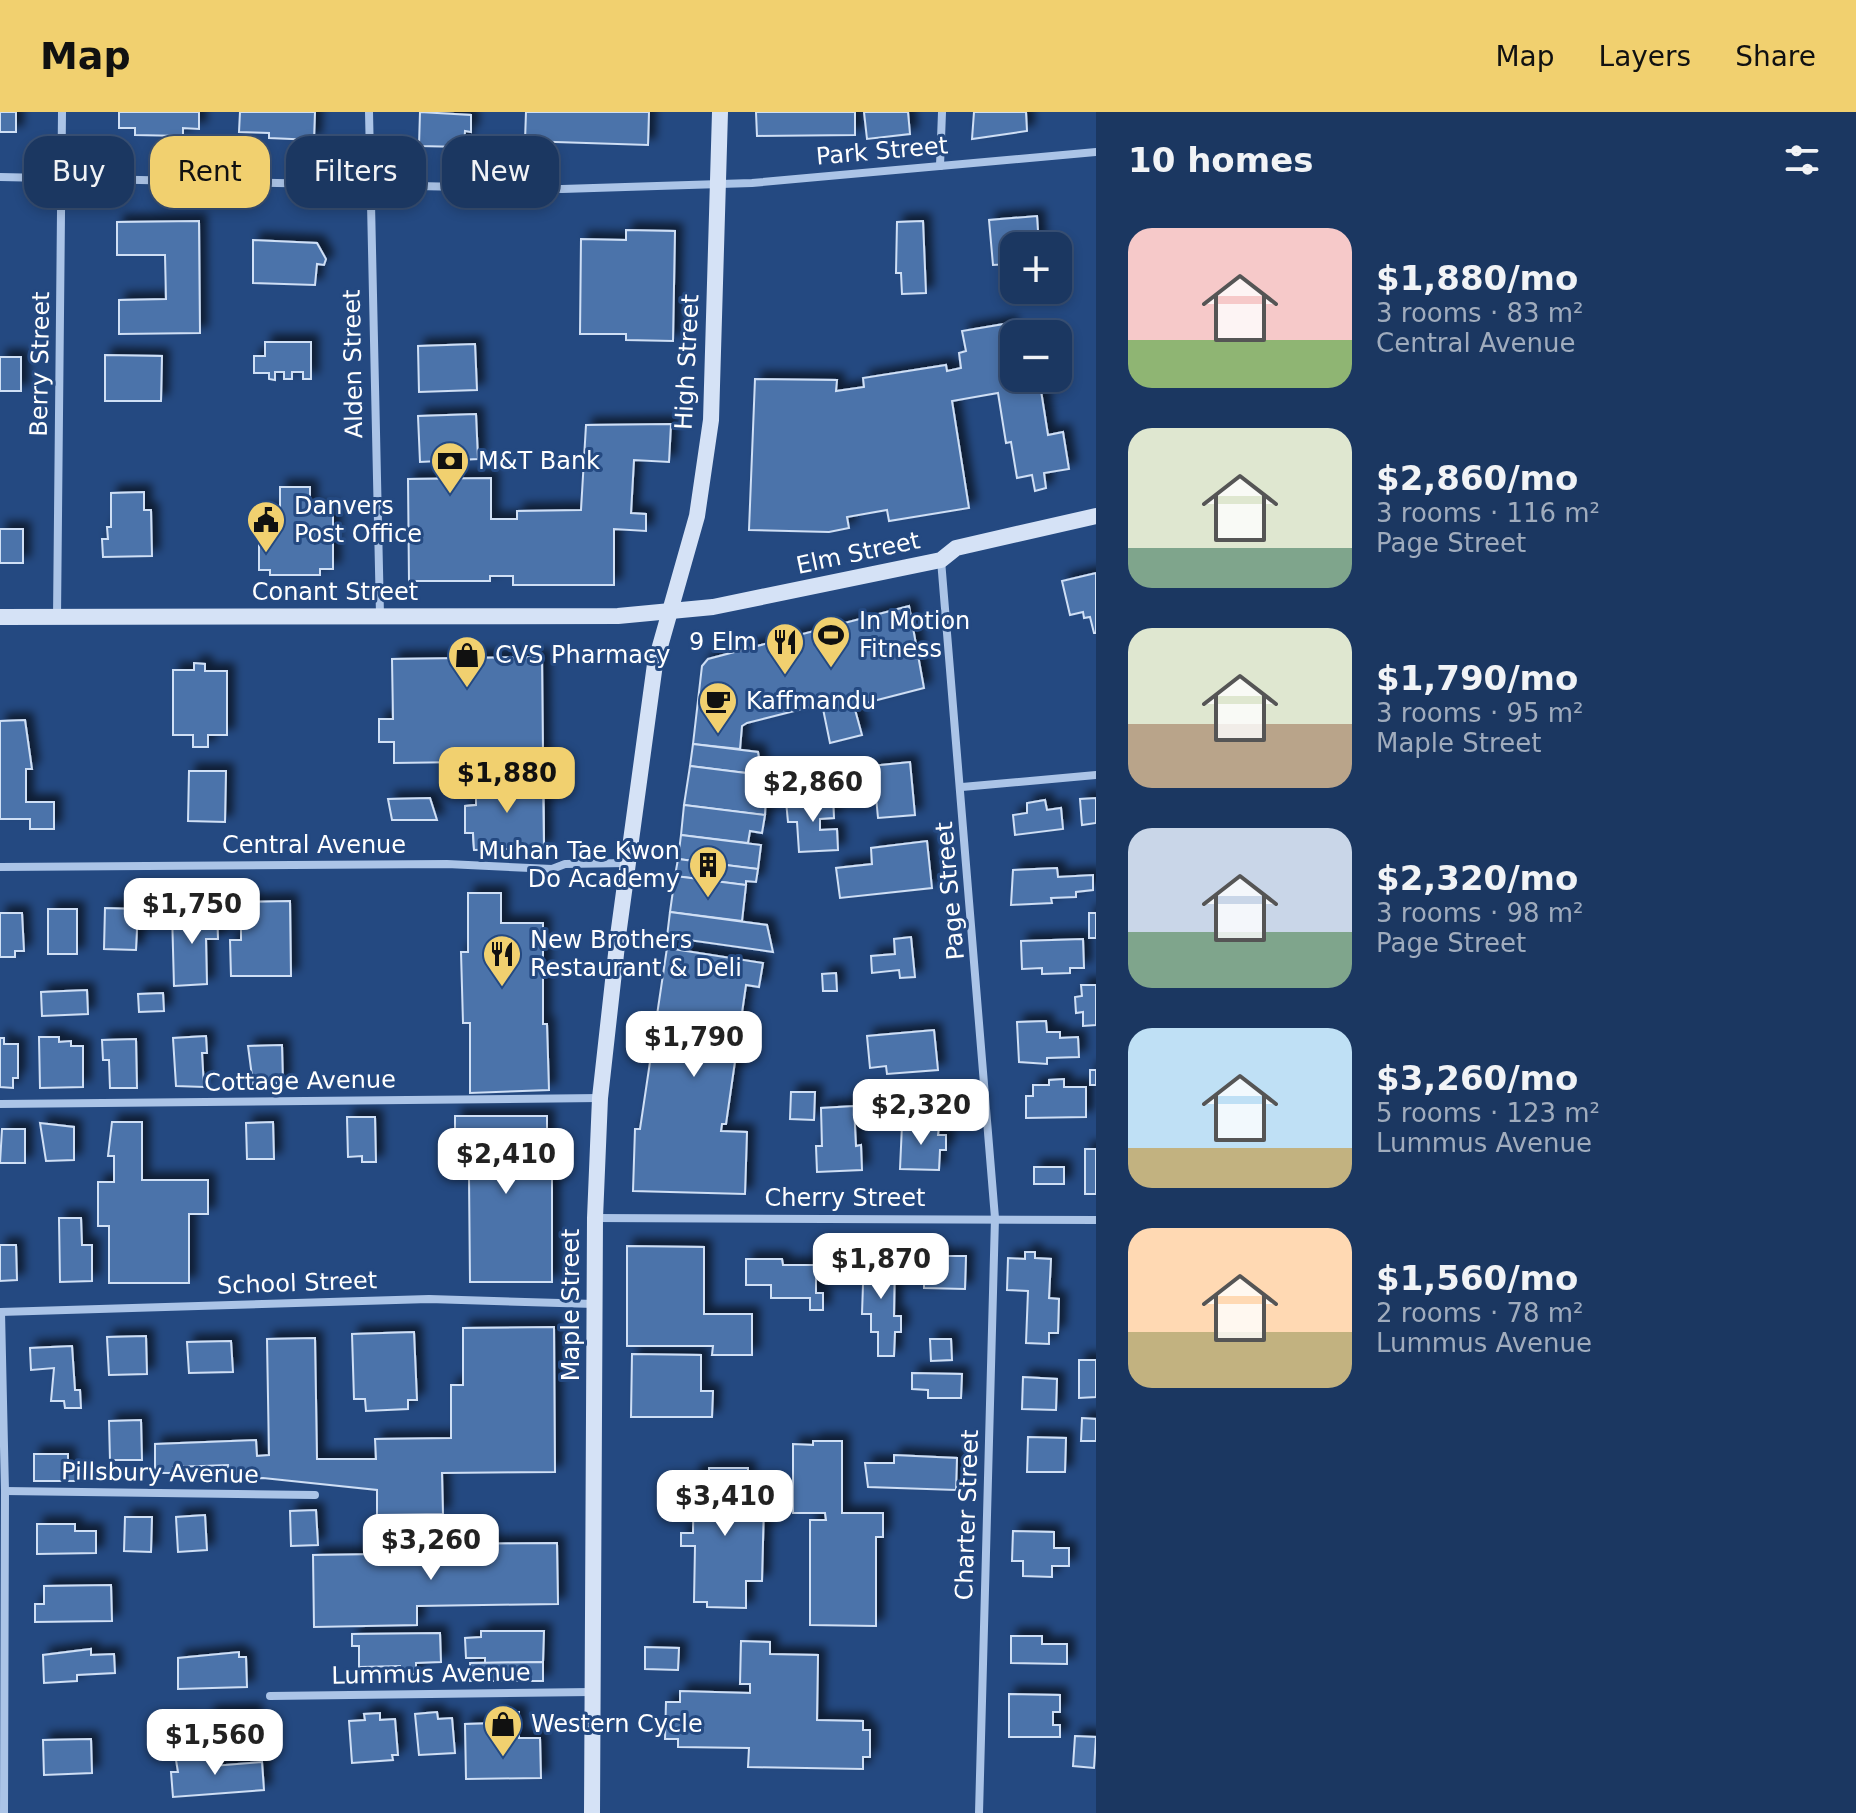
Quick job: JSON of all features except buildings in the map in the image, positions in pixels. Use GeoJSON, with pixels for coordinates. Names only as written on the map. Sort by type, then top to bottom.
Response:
{"type":"FeatureCollection","features":[{"type":"Feature","properties":{"kind":"main road","name":"High Street"},"geometry":{"type":"LineString","coordinates":[[671,610],[697,516],[711,420],[720,112]]}},
{"type":"Feature","properties":{"kind":"main road","name":"Elm Street"},"geometry":{"type":"LineString","coordinates":[[671,610],[713,607],[941,560],[956,548],[1096,516]]}},
{"type":"Feature","properties":{"kind":"main road","name":"Conant Street"},"geometry":{"type":"LineString","coordinates":[[0,617],[618,616],[671,610]]}},
{"type":"Feature","properties":{"kind":"main road","name":"Maple Street"},"geometry":{"type":"LineString","coordinates":[[592,1813],[595,1218],[600,1098],[627,863],[655,664],[671,610]]}},
{"type":"Feature","properties":{"kind":"street","name":"Berry Street"},"geometry":{"type":"LineString","coordinates":[[62,112],[62,136]]}},
{"type":"Feature","properties":{"kind":"street","name":"Alden Street"},"geometry":{"type":"LineString","coordinates":[[369,112],[369,136]]}},
{"type":"Feature","properties":{"kind":"street"},"geometry":{"type":"LineString","coordinates":[[940,166],[942,112]]}},
{"type":"Feature","properties":{"kind":"street","name":"Park Street"},"geometry":{"type":"LineString","coordinates":[[426,186],[562,189],[718,184],[1096,152]]}},
{"type":"Feature","properties":{"kind":"street","name":"Park Street"},"geometry":{"type":"LineString","coordinates":[[0,177],[24,177]]}},
{"type":"Feature","properties":{"kind":"street","name":"Park Street"},"geometry":{"type":"LineString","coordinates":[[134,180],[286,183]]}},
{"type":"Feature","properties":{"kind":"street","name":"Berry Street"},"geometry":{"type":"LineString","coordinates":[[57,617],[62,208]]}},
{"type":"Feature","properties":{"kind":"street","name":"Alden Street"},"geometry":{"type":"LineString","coordinates":[[370,208],[380,615]]}},
{"type":"Feature","properties":{"kind":"street","name":"Page Street"},"geometry":{"type":"LineString","coordinates":[[941,560],[995,1218]]}},
{"type":"Feature","properties":{"kind":"street"},"geometry":{"type":"LineString","coordinates":[[962,787],[1096,775]]}},
{"type":"Feature","properties":{"kind":"street","name":"Central Avenue"},"geometry":{"type":"LineString","coordinates":[[0,867],[447,864],[552,869],[565,864],[627,863]]}},
{"type":"Feature","properties":{"kind":"street","name":"Cottage Avenue"},"geometry":{"type":"LineString","coordinates":[[0,1104],[600,1098]]}},
{"type":"Feature","properties":{"kind":"street","name":"Cherry Street"},"geometry":{"type":"LineString","coordinates":[[595,1218],[1096,1220]]}},
{"type":"Feature","properties":{"kind":"street","name":"Charter Street"},"geometry":{"type":"LineString","coordinates":[[979,1813],[995,1218]]}},
{"type":"Feature","properties":{"kind":"street","name":"School Street"},"geometry":{"type":"LineString","coordinates":[[0,1312],[429,1299],[595,1304]]}},
{"type":"Feature","properties":{"kind":"street"},"geometry":{"type":"LineString","coordinates":[[0,1312],[5,1491],[4,1813]]}},
{"type":"Feature","properties":{"kind":"street","name":"Pillsbury Avenue"},"geometry":{"type":"LineString","coordinates":[[5,1491],[315,1495]]}},
{"type":"Feature","properties":{"kind":"street","name":"Lummus Avenue"},"geometry":{"type":"LineString","coordinates":[[270,1696],[592,1692]]}},
{"type":"Feature","properties":{"kind":"place","name":"M&T Bank"},"geometry":{"type":"Point","coordinates":[450,495]}},
{"type":"Feature","properties":{"kind":"place","name":"Danvers Post Office"},"geometry":{"type":"Point","coordinates":[266,554]}},
{"type":"Feature","properties":{"kind":"place","name":"In Motion Fitness"},"geometry":{"type":"Point","coordinates":[831,669]}},
{"type":"Feature","properties":{"kind":"place","name":"9 Elm"},"geometry":{"type":"Point","coordinates":[785,676]}},
{"type":"Feature","properties":{"kind":"place","name":"CVS Pharmacy"},"geometry":{"type":"Point","coordinates":[467,689]}},
{"type":"Feature","properties":{"kind":"place","name":"Kaffmandu"},"geometry":{"type":"Point","coordinates":[718,735]}},
{"type":"Feature","properties":{"kind":"place","name":"Muhan Tae Kwon Do Academy"},"geometry":{"type":"Point","coordinates":[708,899]}},
{"type":"Feature","properties":{"kind":"place","name":"New Brothers Restaurant & Deli"},"geometry":{"type":"Point","coordinates":[502,988]}},
{"type":"Feature","properties":{"kind":"place","name":"Western Cycle"},"geometry":{"type":"Point","coordinates":[503,1758]}}]}
